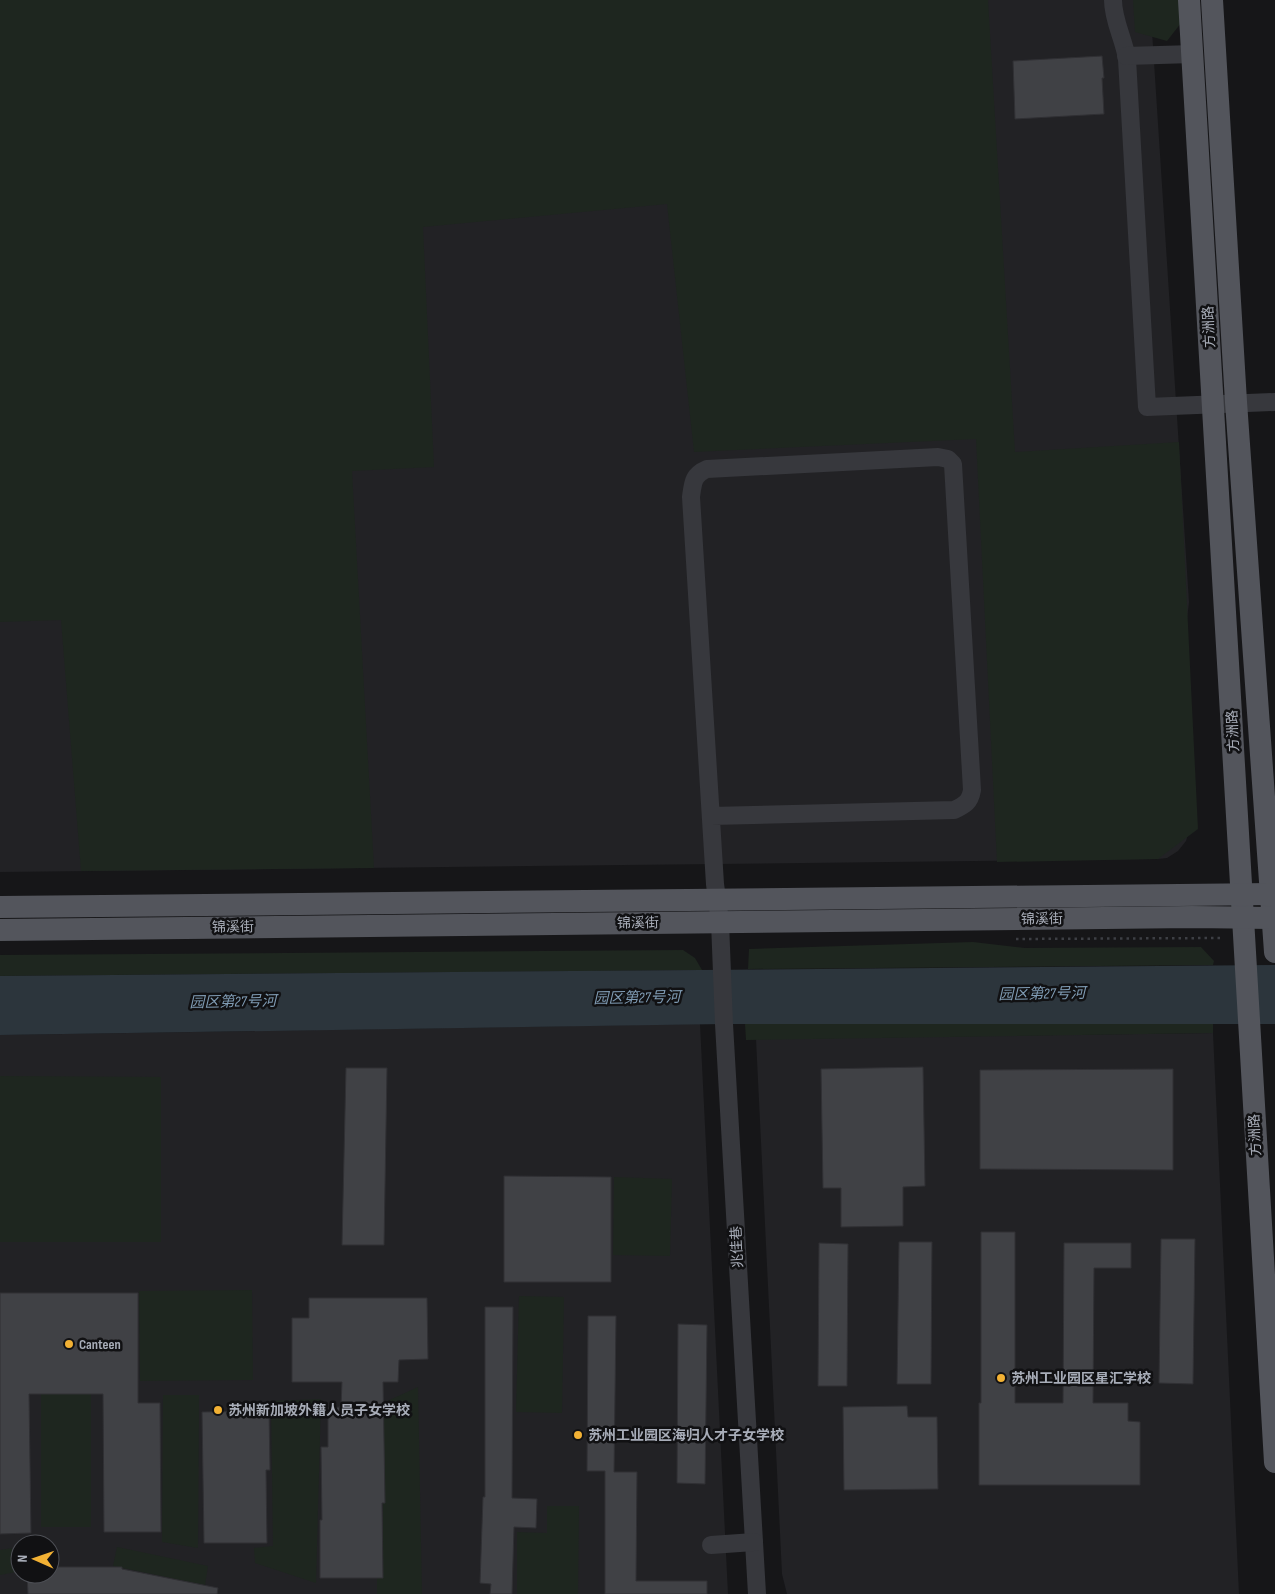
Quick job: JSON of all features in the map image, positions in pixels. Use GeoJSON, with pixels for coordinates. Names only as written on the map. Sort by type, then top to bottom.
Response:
{"type":"FeatureCollection","features":[{"type":"Feature","properties":{"kind":"main road","name":"方洲路"},"geometry":{"type":"LineString","coordinates":[[1189,0],[1275,1462]]}},
{"type":"Feature","properties":{"kind":"main road","name":"方洲路"},"geometry":{"type":"LineString","coordinates":[[1212,0],[1236,402],[1273,894],[1275,952]]}},
{"type":"Feature","properties":{"kind":"main road","name":"锦溪街"},"geometry":{"type":"LineString","coordinates":[[0,930],[720,922],[1243,906],[1273,894]]}},
{"type":"Feature","properties":{"kind":"main road","name":"锦溪街"},"geometry":{"type":"LineString","coordinates":[[0,907],[718,900],[1243,906],[1274,918]]}},
{"type":"Feature","properties":{"kind":"street"},"geometry":{"type":"LineString","coordinates":[[1112,0],[1115,19],[1122,37],[1126,56],[1147,407],[1236,402],[1275,402]]}},
{"type":"Feature","properties":{"kind":"street"},"geometry":{"type":"LineString","coordinates":[[1126,56],[1193,54]]}},
{"type":"Feature","properties":{"kind":"street","name":"兆佳巷"},"geometry":{"type":"LineString","coordinates":[[711,816],[954,810],[964,806],[970,798],[972,780],[953,464],[948,459],[938,457],[707,469],[698,472],[693,481],[691,497],[715,884],[720,922],[724,1024],[757,1594]]}},
{"type":"Feature","properties":{"kind":"street"},"geometry":{"type":"LineString","coordinates":[[711,1545],[754,1542]]}},
{"type":"Feature","properties":{"kind":"shaded area"},"geometry":{"type":"Polygon","coordinates":[[[0,0],[1150,0],[1189,602],[1183,653],[1189,831],[1186,841],[1178,851],[1167,858],[1158,859],[0,872],[0,0]]]}},
{"type":"Feature","properties":{"kind":"shaded area"},"geometry":{"type":"Polygon","coordinates":[[[0,0],[988,0],[1015,452],[1179,442],[1198,829],[1158,859],[997,862],[976,439],[694,452],[667,204],[423,227],[434,467],[352,471],[374,868],[81,871],[61,620],[0,622],[0,0]]]}},
{"type":"Feature","properties":{"kind":"shaded area"},"geometry":{"type":"Polygon","coordinates":[[[1133,0],[1179,0],[1181,23],[1167,41],[1135,32],[1133,0]]]}},
{"type":"Feature","properties":{"kind":"shaded area"},"geometry":{"type":"Polygon","coordinates":[[[973,942],[1025,948],[1201,947],[1214,961],[1213,965],[748,969],[749,949],[973,942]]]}},
{"type":"Feature","properties":{"kind":"shaded area"},"geometry":{"type":"Polygon","coordinates":[[[683,950],[695,958],[702,970],[0,976],[0,955],[683,950]]]}},
{"type":"Feature","properties":{"kind":"shaded area"},"geometry":{"type":"Polygon","coordinates":[[[700,1024],[728,1594],[0,1594],[0,1035],[700,1024]]]}},
{"type":"Feature","properties":{"kind":"shaded area"},"geometry":{"type":"Polygon","coordinates":[[[745,1024],[1213,1024],[1213,1033],[746,1040],[745,1024]]]}},
{"type":"Feature","properties":{"kind":"shaded area","name":"苏州工业园区星汇学校"},"geometry":{"type":"Polygon","coordinates":[[[1213,1033],[1239,1594],[787,1594],[782,1574],[756,1039],[1213,1033]]]}},
{"type":"Feature","properties":{"kind":"shaded area"},"geometry":{"type":"Polygon","coordinates":[[[0,1076],[161,1077],[161,1242],[0,1242],[0,1076]]]}},
{"type":"Feature","properties":{"kind":"shaded area"},"geometry":{"type":"Polygon","coordinates":[[[614,1177],[672,1179],[670,1256],[613,1255],[614,1177]]]}},
{"type":"Feature","properties":{"kind":"shaded area"},"geometry":{"type":"Polygon","coordinates":[[[252,1290],[253,1380],[140,1381],[139,1291],[252,1290]]]}},
{"type":"Feature","properties":{"kind":"shaded area"},"geometry":{"type":"Polygon","coordinates":[[[519,1296],[564,1297],[562,1413],[516,1412],[519,1296]]]}},
{"type":"Feature","properties":{"kind":"shaded area"},"geometry":{"type":"Polygon","coordinates":[[[418,1387],[422,1594],[377,1594],[377,1578],[383,1577],[383,1403],[418,1387]]]}},
{"type":"Feature","properties":{"kind":"shaded area"},"geometry":{"type":"Polygon","coordinates":[[[41,1394],[91,1394],[91,1527],[41,1527],[41,1394]]]}},
{"type":"Feature","properties":{"kind":"shaded area"},"geometry":{"type":"Polygon","coordinates":[[[163,1395],[199,1395],[198,1548],[162,1542],[163,1395]]]}},
{"type":"Feature","properties":{"kind":"shaded area"},"geometry":{"type":"Polygon","coordinates":[[[321,1399],[316,1583],[255,1563],[254,1548],[273,1546],[271,1401],[321,1399]]]}},
{"type":"Feature","properties":{"kind":"shaded area"},"geometry":{"type":"Polygon","coordinates":[[[547,1506],[579,1506],[578,1594],[517,1594],[517,1532],[547,1533],[547,1506]]]}},
{"type":"Feature","properties":{"kind":"shaded area"},"geometry":{"type":"Polygon","coordinates":[[[117,1547],[208,1566],[205,1585],[113,1566],[117,1547]]]}},
{"type":"Feature","properties":{"kind":"shaded area"},"geometry":{"type":"Polygon","coordinates":[[[10,1548],[10,1573],[0,1575],[0,1550],[10,1548]]]}},
{"type":"Feature","properties":{"kind":"water","name":"园区第27号河"},"geometry":{"type":"Polygon","coordinates":[[[1275,965],[1275,1024],[724,1024],[0,1035],[0,976],[1275,965]]]}},
{"type":"Feature","properties":{"kind":"building"},"geometry":{"type":"Polygon","coordinates":[[[1102,56],[1104,114],[1015,119],[1013,61],[1102,56]]]}},
{"type":"Feature","properties":{"kind":"building"},"geometry":{"type":"Polygon","coordinates":[[[923,1067],[925,1186],[903,1187],[903,1226],[841,1227],[841,1188],[823,1188],[821,1069],[923,1067]]]}},
{"type":"Feature","properties":{"kind":"building"},"geometry":{"type":"Polygon","coordinates":[[[346,1068],[387,1068],[384,1245],[342,1245],[346,1068]]]}},
{"type":"Feature","properties":{"kind":"building"},"geometry":{"type":"Polygon","coordinates":[[[1173,1069],[1173,1170],[980,1169],[980,1070],[1173,1069]]]}},
{"type":"Feature","properties":{"kind":"building"},"geometry":{"type":"Polygon","coordinates":[[[504,1176],[611,1177],[611,1282],[504,1282],[504,1176]]]}},
{"type":"Feature","properties":{"kind":"building"},"geometry":{"type":"Polygon","coordinates":[[[981,1232],[1015,1232],[1015,1403],[1063,1403],[1064,1243],[1131,1243],[1131,1268],[1094,1268],[1093,1403],[1128,1403],[1128,1421],[1140,1422],[1140,1485],[979,1485],[981,1232]]]}},
{"type":"Feature","properties":{"kind":"building"},"geometry":{"type":"Polygon","coordinates":[[[1161,1239],[1195,1239],[1193,1384],[1159,1383],[1161,1239]]]}},
{"type":"Feature","properties":{"kind":"building"},"geometry":{"type":"Polygon","coordinates":[[[899,1242],[932,1242],[931,1384],[897,1384],[899,1242]]]}},
{"type":"Feature","properties":{"kind":"building"},"geometry":{"type":"Polygon","coordinates":[[[819,1243],[848,1244],[847,1386],[818,1386],[819,1243]]]}},
{"type":"Feature","properties":{"kind":"building"},"geometry":{"type":"Polygon","coordinates":[[[0,1293],[138,1293],[138,1403],[160,1403],[161,1532],[104,1532],[103,1394],[29,1394],[31,1533],[0,1534],[0,1293]]]}},
{"type":"Feature","properties":{"kind":"building"},"geometry":{"type":"Polygon","coordinates":[[[309,1298],[427,1298],[428,1359],[399,1360],[398,1382],[383,1382],[385,1503],[382,1503],[383,1578],[320,1578],[320,1520],[322,1520],[321,1447],[328,1447],[328,1408],[341,1407],[342,1382],[292,1382],[292,1318],[309,1318],[309,1298]]]}},
{"type":"Feature","properties":{"kind":"building"},"geometry":{"type":"Polygon","coordinates":[[[485,1307],[513,1307],[512,1498],[537,1499],[536,1528],[514,1527],[512,1594],[490,1594],[491,1584],[480,1583],[483,1497],[485,1497],[485,1307]]]}},
{"type":"Feature","properties":{"kind":"building"},"geometry":{"type":"Polygon","coordinates":[[[588,1316],[616,1316],[614,1472],[637,1472],[636,1581],[707,1581],[707,1594],[605,1594],[605,1471],[587,1471],[588,1316]]]}},
{"type":"Feature","properties":{"kind":"building"},"geometry":{"type":"Polygon","coordinates":[[[678,1324],[707,1325],[705,1484],[677,1483],[678,1324]]]}},
{"type":"Feature","properties":{"kind":"building"},"geometry":{"type":"Polygon","coordinates":[[[907,1406],[908,1417],[937,1417],[938,1489],[844,1490],[843,1407],[907,1406]]]}},
{"type":"Feature","properties":{"kind":"building"},"geometry":{"type":"Polygon","coordinates":[[[269,1411],[270,1470],[266,1470],[267,1543],[204,1543],[202,1412],[269,1411]]]}},
{"type":"Feature","properties":{"kind":"building"},"geometry":{"type":"Polygon","coordinates":[[[60,1567],[122,1567],[122,1569],[218,1588],[217,1594],[28,1594],[28,1584],[60,1584],[60,1567]]]}},
{"type":"Feature","properties":{"kind":"place","name":"Canteen"},"geometry":{"type":"Point","coordinates":[69,1344]}},
{"type":"Feature","properties":{"kind":"place","name":"苏州工业园区星汇学校"},"geometry":{"type":"Point","coordinates":[1001,1378]}},
{"type":"Feature","properties":{"kind":"place","name":"苏州新加坡外籍人员子女学校"},"geometry":{"type":"Point","coordinates":[218,1410]}},
{"type":"Feature","properties":{"kind":"place","name":"苏州工业园区海归人才子女学校"},"geometry":{"type":"Point","coordinates":[578,1435]}}]}
